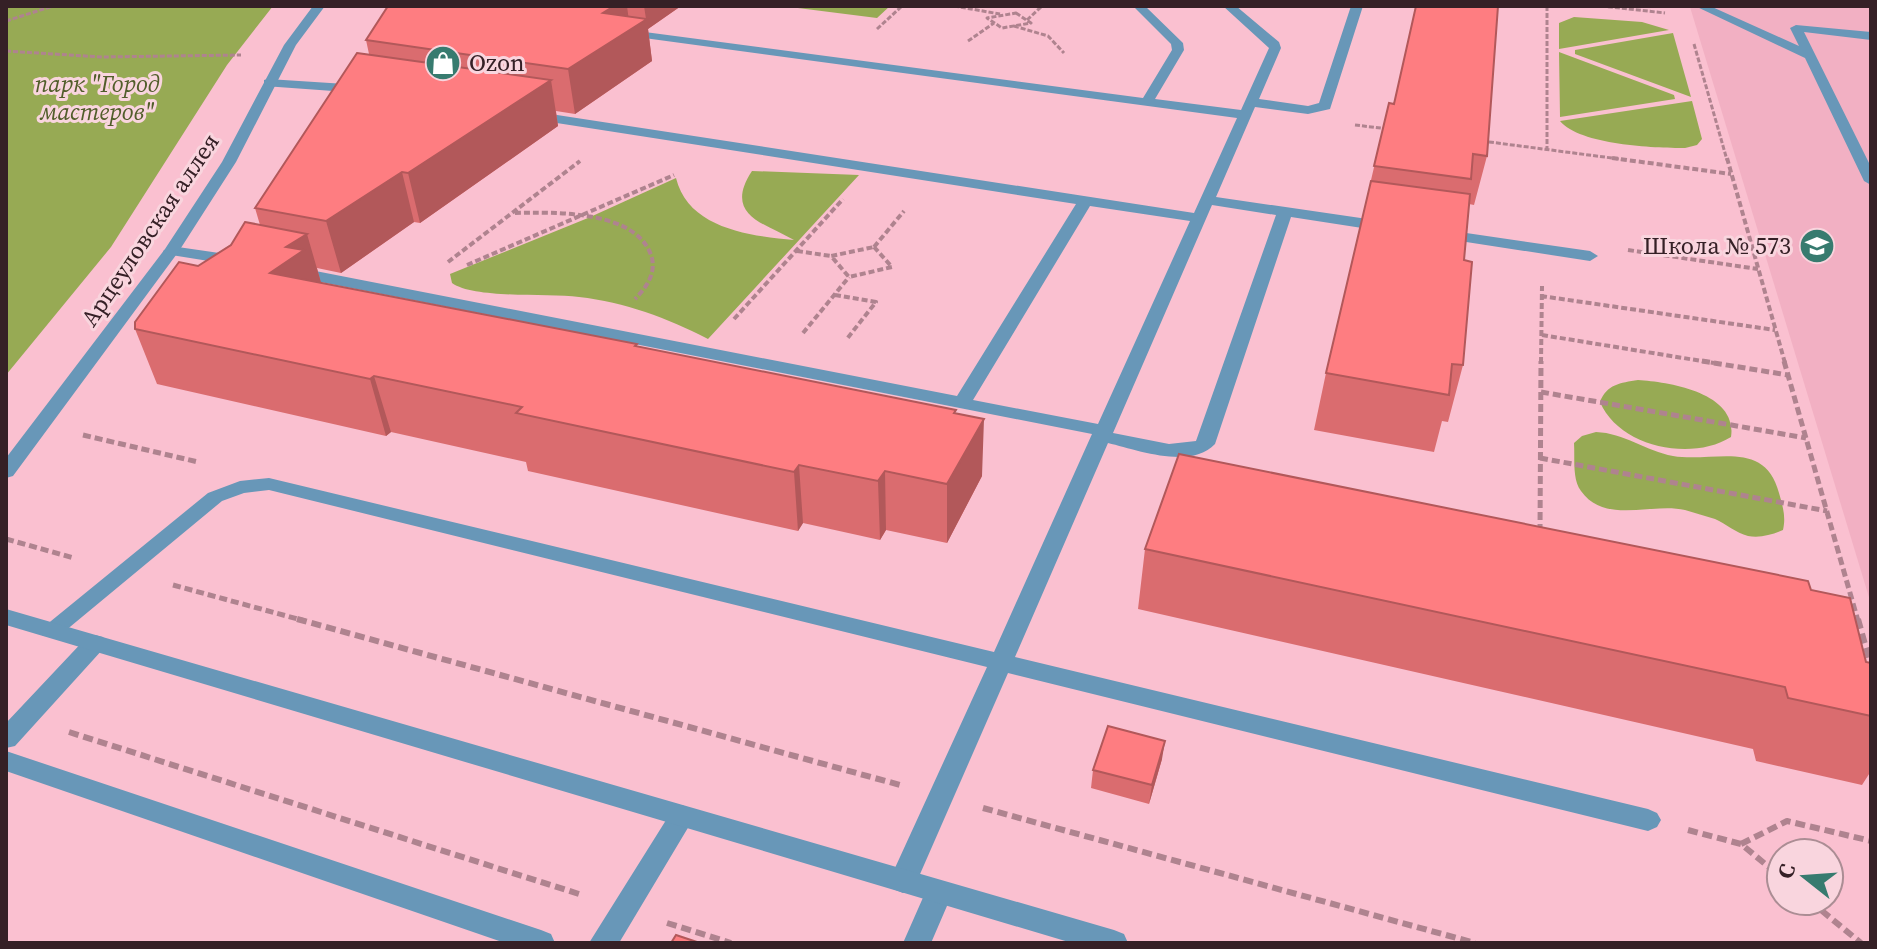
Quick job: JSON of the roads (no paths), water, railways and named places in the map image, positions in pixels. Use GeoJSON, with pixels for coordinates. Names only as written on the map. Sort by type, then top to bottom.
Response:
{"type":"FeatureCollection","features":[{"type":"Feature","properties":{"kind":"street","name":"Арцеуловская аллея"},"geometry":{"type":"LineString","coordinates":[[6,472],[171,251],[229,162],[290,45],[319,6]]}},
{"type":"Feature","properties":{"kind":"street"},"geometry":{"type":"LineString","coordinates":[[1139,6],[1177,43],[1178,50],[1147,102]]}},
{"type":"Feature","properties":{"kind":"street"},"geometry":{"type":"LineString","coordinates":[[903,881],[1275,48],[1273,42],[1229,6]]}},
{"type":"Feature","properties":{"kind":"street"},"geometry":{"type":"LineString","coordinates":[[604,30],[1147,102],[1308,110],[1325,106],[1357,6]]}},
{"type":"Feature","properties":{"kind":"street"},"geometry":{"type":"LineString","coordinates":[[1701,6],[1808,55]]}},
{"type":"Feature","properties":{"kind":"street"},"geometry":{"type":"LineString","coordinates":[[1871,36],[1796,28],[1871,181]]}},
{"type":"Feature","properties":{"kind":"street"},"geometry":{"type":"LineString","coordinates":[[268,83],[342,93],[372,90]]}},
{"type":"Feature","properties":{"kind":"street"},"geometry":{"type":"LineString","coordinates":[[513,112],[1086,200],[1285,212],[1590,256]]}},
{"type":"Feature","properties":{"kind":"street"},"geometry":{"type":"LineString","coordinates":[[962,403],[1086,200]]}},
{"type":"Feature","properties":{"kind":"street"},"geometry":{"type":"LineString","coordinates":[[282,269],[412,289],[587,330],[962,403],[1180,451],[1196,450],[1205,444],[1285,212]]}},
{"type":"Feature","properties":{"kind":"street"},"geometry":{"type":"LineString","coordinates":[[171,251],[238,254],[256,264]]}},
{"type":"Feature","properties":{"kind":"street"},"geometry":{"type":"LineString","coordinates":[[51,630],[215,497],[240,487],[269,484],[1648,820]]}},
{"type":"Feature","properties":{"kind":"street"},"geometry":{"type":"LineString","coordinates":[[6,617],[1114,943]]}},
{"type":"Feature","properties":{"kind":"street"},"geometry":{"type":"LineString","coordinates":[[6,739],[95,643]]}},
{"type":"Feature","properties":{"kind":"street"},"geometry":{"type":"LineString","coordinates":[[6,761],[541,943]]}},
{"type":"Feature","properties":{"kind":"street"},"geometry":{"type":"LineString","coordinates":[[603,943],[682,816]]}},
{"type":"Feature","properties":{"kind":"street"},"geometry":{"type":"LineString","coordinates":[[917,943],[939,892]]}},
{"type":"Feature","properties":{"kind":"place","name":"Ozon"},"geometry":{"type":"Point","coordinates":[443,63]}},
{"type":"Feature","properties":{"kind":"place","name":"Школа № 573"},"geometry":{"type":"Point","coordinates":[1817,246]}},
{"type":"Feature","properties":{"kind":"park label","name":"парк \"Город мастеров\""},"geometry":{"type":"Point","coordinates":[97,98]}}]}
